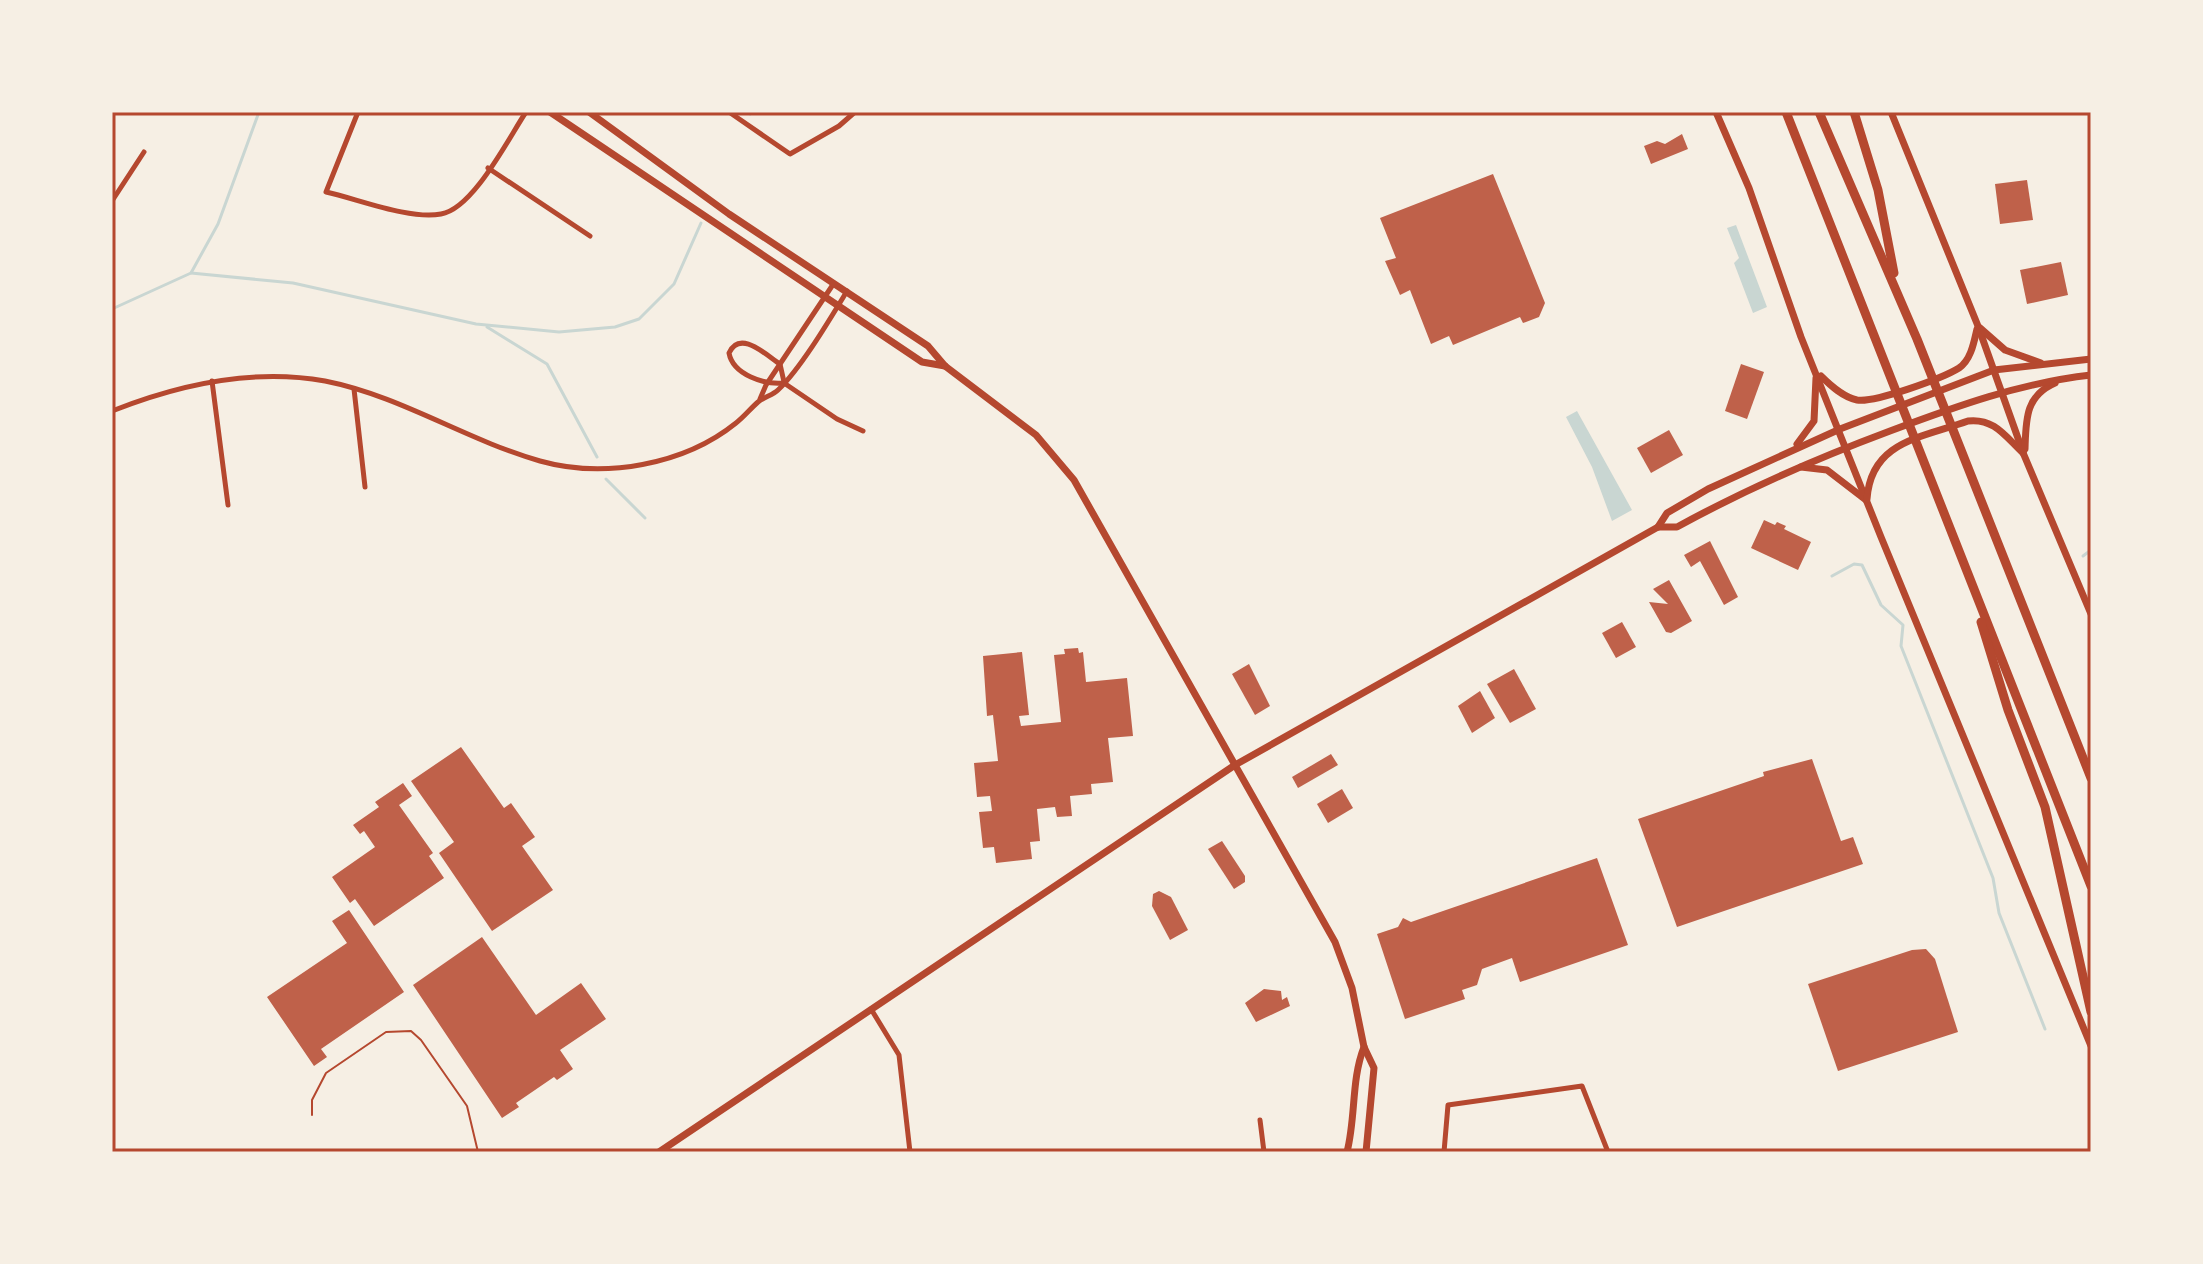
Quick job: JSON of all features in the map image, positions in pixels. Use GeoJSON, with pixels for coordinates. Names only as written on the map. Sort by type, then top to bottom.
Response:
{"type":"FeatureCollection","features":[{"type":"Feature","properties":{"kind":"highway"},"geometry":{"type":"LineString","coordinates":[[1786,112],[2091,886]]}},
{"type":"Feature","properties":{"kind":"highway"},"geometry":{"type":"LineString","coordinates":[[1819,112],[1898,292],[2090,774]]}},
{"type":"Feature","properties":{"kind":"highway"},"geometry":{"type":"LineString","coordinates":[[1854,112],[1878,190],[1898,292]]}},
{"type":"Feature","properties":{"kind":"highway"},"geometry":{"type":"LineString","coordinates":[[1961,558],[2008,710],[2045,807],[2091,1012]]}},
{"type":"Feature","properties":{"kind":"main road"},"geometry":{"type":"LineString","coordinates":[[550,112],[922,362],[945,366]]}},
{"type":"Feature","properties":{"kind":"main road"},"geometry":{"type":"LineString","coordinates":[[589,112],[729,214],[928,346],[945,366],[1022,422],[1074,480],[1335,942],[1352,988],[1364,1047],[1374,1068],[1366,1152]]}},
{"type":"Feature","properties":{"kind":"main road"},"geometry":{"type":"LineString","coordinates":[[1716,112],[1749,188],[1867,501],[2091,1046]]}},
{"type":"Feature","properties":{"kind":"main road"},"geometry":{"type":"LineString","coordinates":[[1891,112],[1978,326],[2024,455],[2091,614]]}},
{"type":"Feature","properties":{"kind":"main road"},"geometry":{"type":"LineString","coordinates":[[1816,372],[1847,396],[1861,401],[1876,399],[1960,367],[1973,346],[1978,326]]}},
{"type":"Feature","properties":{"kind":"main road"},"geometry":{"type":"LineString","coordinates":[[1978,326],[2005,350],[2043,364]]}},
{"type":"Feature","properties":{"kind":"main road"},"geometry":{"type":"LineString","coordinates":[[659,1152],[1235,765],[1658,527],[1667,513],[1794,447],[1994,370],[2091,359]]}},
{"type":"Feature","properties":{"kind":"main road"},"geometry":{"type":"LineString","coordinates":[[1794,447],[1814,421],[1816,372]]}},
{"type":"Feature","properties":{"kind":"main road"},"geometry":{"type":"LineString","coordinates":[[1658,527],[1677,527],[1795,466],[2001,391],[2091,375]]}},
{"type":"Feature","properties":{"kind":"main road"},"geometry":{"type":"LineString","coordinates":[[2024,455],[2026,415],[2031,401],[2041,389],[2069,377]]}},
{"type":"Feature","properties":{"kind":"main road"},"geometry":{"type":"LineString","coordinates":[[1867,501],[1872,470],[1891,449],[1968,421],[1981,419],[1994,425],[2024,455]]}},
{"type":"Feature","properties":{"kind":"main road"},"geometry":{"type":"LineString","coordinates":[[1795,466],[1827,470],[1867,501]]}},
{"type":"Feature","properties":{"kind":"main road"},"geometry":{"type":"LineString","coordinates":[[1347,1152],[1354,1112],[1356,1068],[1364,1047]]}},
{"type":"Feature","properties":{"kind":"street"},"geometry":{"type":"LineString","coordinates":[[358,112],[326,192],[422,215],[443,214],[469,197],[526,112]]}},
{"type":"Feature","properties":{"kind":"street"},"geometry":{"type":"LineString","coordinates":[[729,112],[790,154],[839,126],[855,112]]}},
{"type":"Feature","properties":{"kind":"street"},"geometry":{"type":"LineString","coordinates":[[112,201],[144,152]]}},
{"type":"Feature","properties":{"kind":"street"},"geometry":{"type":"LineString","coordinates":[[488,168],[590,236]]}},
{"type":"Feature","properties":{"kind":"street"},"geometry":{"type":"LineString","coordinates":[[759,401],[766,385],[834,282]]}},
{"type":"Feature","properties":{"kind":"street"},"geometry":{"type":"LineString","coordinates":[[112,411],[179,388],[212,381],[289,377],[354,389],[402,403],[540,461],[585,468],[630,467],[675,456],[735,425],[759,401],[777,391],[847,291]]}},
{"type":"Feature","properties":{"kind":"street"},"geometry":{"type":"LineString","coordinates":[[784,383],[780,364],[748,343],[738,342],[732,346],[729,353],[733,364],[766,385],[784,383],[837,419],[863,431]]}},
{"type":"Feature","properties":{"kind":"street"},"geometry":{"type":"LineString","coordinates":[[212,381],[228,505]]}},
{"type":"Feature","properties":{"kind":"street"},"geometry":{"type":"LineString","coordinates":[[354,389],[365,487]]}},
{"type":"Feature","properties":{"kind":"street"},"geometry":{"type":"LineString","coordinates":[[871,1008],[899,1055],[910,1152]]}},
{"type":"Feature","properties":{"kind":"street"},"geometry":{"type":"LineString","coordinates":[[1444,1152],[1448,1105],[1582,1086],[1608,1152]]}},
{"type":"Feature","properties":{"kind":"street"},"geometry":{"type":"LineString","coordinates":[[1260,1120],[1264,1152]]}},
{"type":"Feature","properties":{"kind":"lane"},"geometry":{"type":"LineString","coordinates":[[312,1115],[312,1100],[326,1073],[386,1032],[411,1031],[421,1040],[467,1106],[478,1152]]}},
{"type":"Feature","properties":{"kind":"shaded area"},"geometry":{"type":"Polygon","coordinates":[[[1736,225],[1767,307],[1753,313],[1734,263],[1739,258],[1727,228],[1736,225]]]}},
{"type":"Feature","properties":{"kind":"shaded area"},"geometry":{"type":"Polygon","coordinates":[[[1577,411],[1632,510],[1612,521],[1592,467],[1566,417],[1577,411]]]}},
{"type":"Feature","properties":{"kind":"building"},"geometry":{"type":"Polygon","coordinates":[[[1682,134],[1688,149],[1651,164],[1644,146],[1657,141],[1665,144],[1682,134]]]}},
{"type":"Feature","properties":{"kind":"building"},"geometry":{"type":"Polygon","coordinates":[[[1493,174],[1545,303],[1539,317],[1523,323],[1520,317],[1453,345],[1449,336],[1431,344],[1410,290],[1400,295],[1385,261],[1396,258],[1380,218],[1493,174]]]}},
{"type":"Feature","properties":{"kind":"building"},"geometry":{"type":"Polygon","coordinates":[[[2027,180],[2033,220],[2000,224],[1995,184],[2027,180]]]}},
{"type":"Feature","properties":{"kind":"building"},"geometry":{"type":"Polygon","coordinates":[[[2061,262],[2068,295],[2027,304],[2020,270],[2061,262]]]}},
{"type":"Feature","properties":{"kind":"building"},"geometry":{"type":"Polygon","coordinates":[[[1741,364],[1764,372],[1747,419],[1725,411],[1741,364]]]}},
{"type":"Feature","properties":{"kind":"building"},"geometry":{"type":"Polygon","coordinates":[[[1669,430],[1683,455],[1651,473],[1637,448],[1669,430]]]}},
{"type":"Feature","properties":{"kind":"building"},"geometry":{"type":"Polygon","coordinates":[[[1764,520],[1786,526],[1784,529],[1811,542],[1798,570],[1751,548],[1764,520]]]}},
{"type":"Feature","properties":{"kind":"building"},"geometry":{"type":"Polygon","coordinates":[[[1710,541],[1738,597],[1724,605],[1700,561],[1691,567],[1684,555],[1710,541]]]}},
{"type":"Feature","properties":{"kind":"building"},"geometry":{"type":"Polygon","coordinates":[[[1669,580],[1692,621],[1671,633],[1666,632],[1649,602],[1668,604],[1653,589],[1669,580]]]}},
{"type":"Feature","properties":{"kind":"building"},"geometry":{"type":"Polygon","coordinates":[[[1622,622],[1636,647],[1616,658],[1602,633],[1622,622]]]}},
{"type":"Feature","properties":{"kind":"building"},"geometry":{"type":"Polygon","coordinates":[[[1078,648],[1079,653],[1083,652],[1086,682],[1127,678],[1133,736],[1108,738],[1113,782],[1091,784],[1092,794],[1070,796],[1072,816],[1057,817],[1055,807],[1037,809],[1040,841],[1030,842],[1032,859],[996,863],[994,847],[983,848],[979,812],[992,811],[990,796],[977,797],[974,763],[998,761],[993,715],[987,716],[983,656],[1022,652],[1029,715],[1019,716],[1021,726],[1061,722],[1054,655],[1065,654],[1064,649],[1078,648]]]}},
{"type":"Feature","properties":{"kind":"building"},"geometry":{"type":"Polygon","coordinates":[[[1249,664],[1270,706],[1255,715],[1232,674],[1249,664]]]}},
{"type":"Feature","properties":{"kind":"building"},"geometry":{"type":"Polygon","coordinates":[[[1514,669],[1536,709],[1510,723],[1487,684],[1514,669]]]}},
{"type":"Feature","properties":{"kind":"building"},"geometry":{"type":"Polygon","coordinates":[[[1480,691],[1495,718],[1472,733],[1458,706],[1480,691]]]}},
{"type":"Feature","properties":{"kind":"building"},"geometry":{"type":"Polygon","coordinates":[[[461,747],[504,808],[511,803],[535,837],[522,846],[553,890],[492,931],[439,853],[454,842],[411,781],[461,747]]]}},
{"type":"Feature","properties":{"kind":"building"},"geometry":{"type":"Polygon","coordinates":[[[1331,754],[1338,765],[1298,788],[1292,777],[1331,754]]]}},
{"type":"Feature","properties":{"kind":"building"},"geometry":{"type":"Polygon","coordinates":[[[1812,759],[1841,841],[1853,837],[1863,864],[1677,927],[1638,819],[1764,776],[1763,772],[1812,759]]]}},
{"type":"Feature","properties":{"kind":"building"},"geometry":{"type":"Polygon","coordinates":[[[403,783],[412,796],[399,805],[433,853],[429,856],[444,878],[374,926],[355,899],[350,903],[332,877],[375,847],[364,831],[360,834],[353,825],[379,807],[375,802],[403,783]]]}},
{"type":"Feature","properties":{"kind":"building"},"geometry":{"type":"Polygon","coordinates":[[[1342,789],[1353,808],[1328,823],[1317,804],[1342,789]]]}},
{"type":"Feature","properties":{"kind":"building"},"geometry":{"type":"Polygon","coordinates":[[[1222,841],[1245,876],[1245,882],[1234,889],[1208,849],[1222,841]]]}},
{"type":"Feature","properties":{"kind":"building"},"geometry":{"type":"Polygon","coordinates":[[[1597,858],[1628,945],[1520,982],[1512,958],[1482,969],[1477,985],[1462,990],[1465,999],[1405,1019],[1377,934],[1398,927],[1403,918],[1411,922],[1597,858]]]}},
{"type":"Feature","properties":{"kind":"building"},"geometry":{"type":"Polygon","coordinates":[[[1159,891],[1171,897],[1188,930],[1170,940],[1152,906],[1153,894],[1159,891]]]}},
{"type":"Feature","properties":{"kind":"building"},"geometry":{"type":"Polygon","coordinates":[[[349,910],[404,992],[321,1049],[327,1057],[314,1066],[267,997],[347,943],[332,921],[349,910]]]}},
{"type":"Feature","properties":{"kind":"building"},"geometry":{"type":"Polygon","coordinates":[[[482,937],[536,1015],[581,983],[606,1019],[560,1050],[573,1069],[557,1080],[554,1077],[516,1103],[519,1107],[502,1118],[413,985],[482,937]]]}},
{"type":"Feature","properties":{"kind":"building"},"geometry":{"type":"Polygon","coordinates":[[[1926,949],[1935,959],[1958,1032],[1838,1071],[1808,984],[1912,950],[1926,949]]]}},
{"type":"Feature","properties":{"kind":"building"},"geometry":{"type":"Polygon","coordinates":[[[1264,989],[1281,991],[1282,1000],[1287,997],[1290,1006],[1256,1022],[1245,1003],[1264,989]]]}},
{"type":"Feature","properties":{"kind":"waterway"},"geometry":{"type":"LineString","coordinates":[[112,309],[191,273],[218,224],[259,112]]}},
{"type":"Feature","properties":{"kind":"waterway"},"geometry":{"type":"LineString","coordinates":[[191,273],[293,283],[476,324],[559,332],[615,327],[639,319],[674,284],[701,223]]}},
{"type":"Feature","properties":{"kind":"waterway"},"geometry":{"type":"LineString","coordinates":[[487,327],[547,364],[597,457]]}},
{"type":"Feature","properties":{"kind":"waterway"},"geometry":{"type":"LineString","coordinates":[[606,479],[645,518]]}},
{"type":"Feature","properties":{"kind":"waterway"},"geometry":{"type":"LineString","coordinates":[[2083,556],[2091,550]]}},
{"type":"Feature","properties":{"kind":"waterway"},"geometry":{"type":"LineString","coordinates":[[1832,576],[1854,564],[1862,565],[1881,605],[1903,625],[1901,646],[1993,878],[1999,913],[2045,1029]]}}]}
